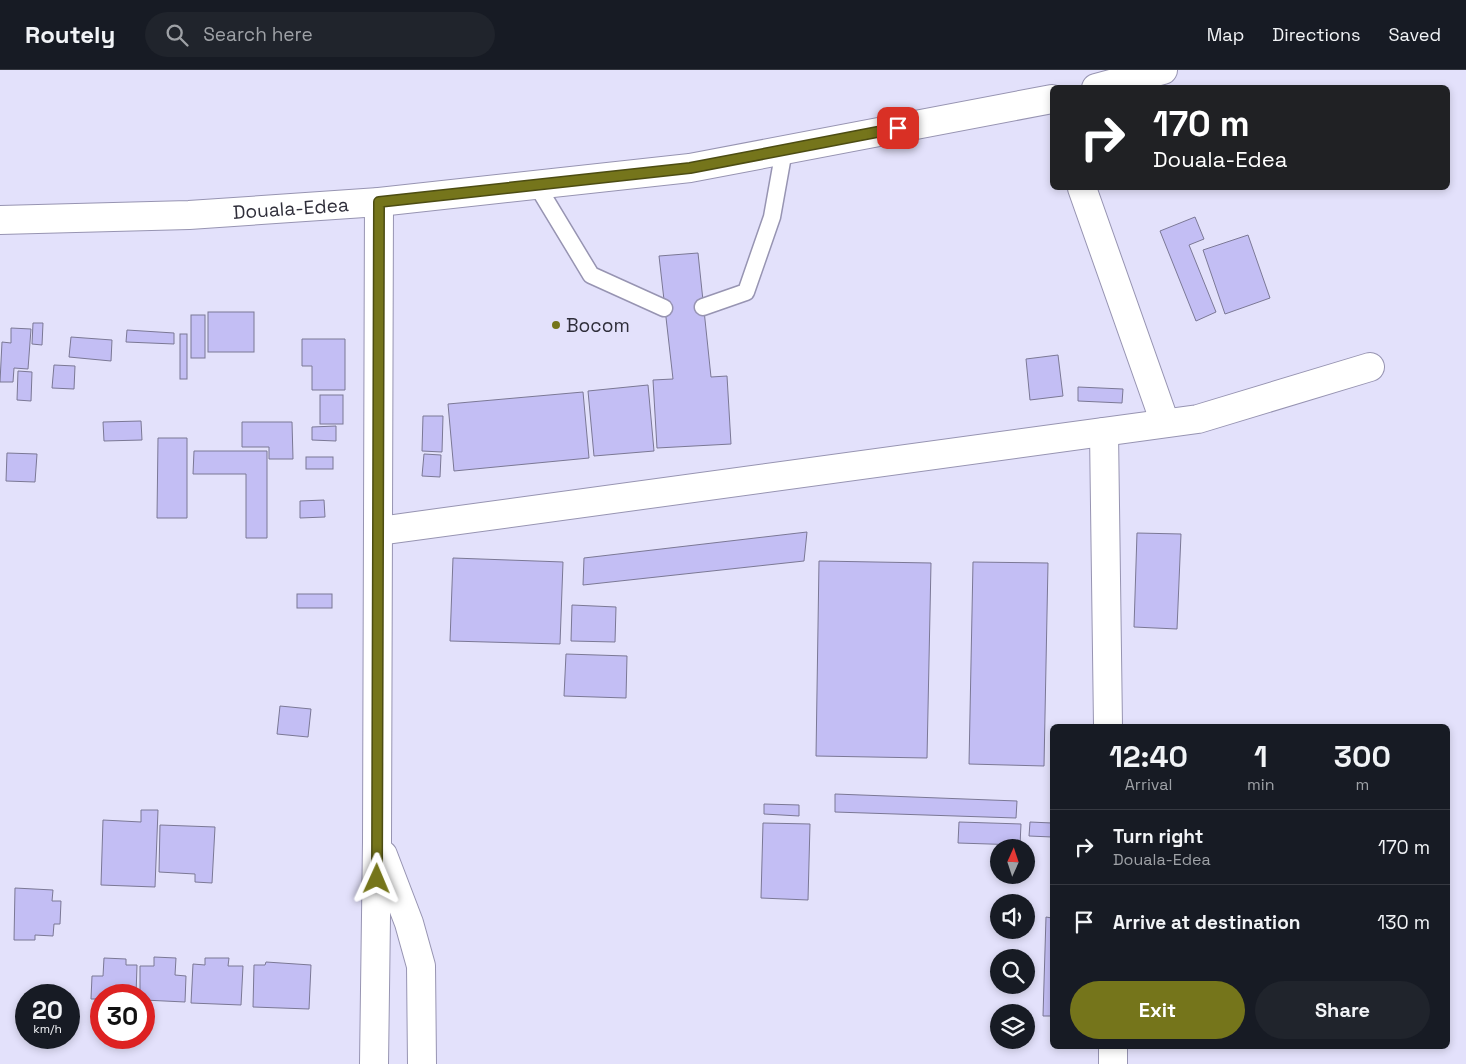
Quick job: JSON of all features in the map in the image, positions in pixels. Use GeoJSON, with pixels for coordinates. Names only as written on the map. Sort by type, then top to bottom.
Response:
{"type":"FeatureCollection","features":[{"type":"Feature","properties":{"kind":"main road"},"geometry":{"type":"LineString","coordinates":[[1107,85],[1163,70]]}},
{"type":"Feature","properties":{"kind":"main road","name":"Douala-Edea"},"geometry":{"type":"LineString","coordinates":[[0,220],[188,215],[379,202],[690,168],[1050,100]]}},
{"type":"Feature","properties":{"kind":"main road"},"geometry":{"type":"LineString","coordinates":[[1083,190],[1165,423]]}},
{"type":"Feature","properties":{"kind":"main road"},"geometry":{"type":"LineString","coordinates":[[374,1064],[378,842],[379,202]]}},
{"type":"Feature","properties":{"kind":"main road"},"geometry":{"type":"LineString","coordinates":[[379,531],[1198,419],[1370,367]]}},
{"type":"Feature","properties":{"kind":"main road"},"geometry":{"type":"LineString","coordinates":[[1104,432],[1108,724]]}},
{"type":"Feature","properties":{"kind":"main road"},"geometry":{"type":"LineString","coordinates":[[378,842],[409,923],[421,966],[422,1064]]}},
{"type":"Feature","properties":{"kind":"main road"},"geometry":{"type":"LineString","coordinates":[[1113,1049],[1113,1064]]}},
{"type":"Feature","properties":{"kind":"lane"},"geometry":{"type":"LineString","coordinates":[[703,307],[746,292],[772,217],[784,150]]}},
{"type":"Feature","properties":{"kind":"lane"},"geometry":{"type":"LineString","coordinates":[[536,184],[591,276],[664,308]]}},
{"type":"Feature","properties":{"kind":"building"},"geometry":{"type":"Polygon","coordinates":[[[1195,217],[1204,239],[1189,245],[1216,312],[1196,321],[1160,231],[1195,217]]]}},
{"type":"Feature","properties":{"kind":"building"},"geometry":{"type":"Polygon","coordinates":[[[1248,235],[1270,298],[1225,314],[1203,250],[1248,235]]]}},
{"type":"Feature","properties":{"kind":"building"},"geometry":{"type":"Polygon","coordinates":[[[698,253],[711,377],[727,376],[731,444],[657,448],[653,380],[673,379],[659,256],[698,253]]]}},
{"type":"Feature","properties":{"kind":"building"},"geometry":{"type":"Polygon","coordinates":[[[208,312],[254,312],[254,352],[208,352],[208,312]]]}},
{"type":"Feature","properties":{"kind":"building"},"geometry":{"type":"Polygon","coordinates":[[[191,315],[205,315],[205,358],[191,358],[191,315]]]}},
{"type":"Feature","properties":{"kind":"building"},"geometry":{"type":"Polygon","coordinates":[[[33,323],[43,323],[42,345],[32,344],[33,323]]]}},
{"type":"Feature","properties":{"kind":"building"},"geometry":{"type":"Polygon","coordinates":[[[11,328],[31,329],[28,369],[14,368],[13,382],[0,382],[2,342],[11,343],[11,328]]]}},
{"type":"Feature","properties":{"kind":"building"},"geometry":{"type":"Polygon","coordinates":[[[127,330],[174,333],[174,344],[126,342],[127,330]]]}},
{"type":"Feature","properties":{"kind":"building"},"geometry":{"type":"Polygon","coordinates":[[[180,334],[187,334],[187,379],[180,379],[180,334]]]}},
{"type":"Feature","properties":{"kind":"building"},"geometry":{"type":"Polygon","coordinates":[[[71,337],[112,340],[111,361],[69,357],[71,337]]]}},
{"type":"Feature","properties":{"kind":"building"},"geometry":{"type":"Polygon","coordinates":[[[302,339],[345,339],[345,390],[312,390],[312,366],[302,366],[302,339]]]}},
{"type":"Feature","properties":{"kind":"building"},"geometry":{"type":"Polygon","coordinates":[[[1058,355],[1063,396],[1030,400],[1026,359],[1058,355]]]}},
{"type":"Feature","properties":{"kind":"building"},"geometry":{"type":"Polygon","coordinates":[[[54,365],[75,366],[74,389],[52,388],[54,365]]]}},
{"type":"Feature","properties":{"kind":"building"},"geometry":{"type":"Polygon","coordinates":[[[18,371],[32,372],[31,401],[17,400],[18,371]]]}},
{"type":"Feature","properties":{"kind":"building"},"geometry":{"type":"Polygon","coordinates":[[[648,385],[654,451],[594,456],[588,391],[648,385]]]}},
{"type":"Feature","properties":{"kind":"building"},"geometry":{"type":"Polygon","coordinates":[[[1078,387],[1123,389],[1122,403],[1078,401],[1078,387]]]}},
{"type":"Feature","properties":{"kind":"building"},"geometry":{"type":"Polygon","coordinates":[[[583,392],[589,458],[454,471],[448,404],[583,392]]]}},
{"type":"Feature","properties":{"kind":"building"},"geometry":{"type":"Polygon","coordinates":[[[320,395],[343,395],[343,424],[320,424],[320,395]]]}},
{"type":"Feature","properties":{"kind":"building"},"geometry":{"type":"Polygon","coordinates":[[[423,416],[443,416],[442,452],[422,451],[423,416]]]}},
{"type":"Feature","properties":{"kind":"building"},"geometry":{"type":"Polygon","coordinates":[[[141,421],[142,440],[104,441],[103,422],[141,421]]]}},
{"type":"Feature","properties":{"kind":"building"},"geometry":{"type":"Polygon","coordinates":[[[242,422],[292,422],[293,459],[269,459],[269,447],[242,447],[242,422]]]}},
{"type":"Feature","properties":{"kind":"building"},"geometry":{"type":"Polygon","coordinates":[[[336,426],[336,441],[312,440],[312,427],[336,426]]]}},
{"type":"Feature","properties":{"kind":"building"},"geometry":{"type":"Polygon","coordinates":[[[158,438],[187,438],[187,518],[157,518],[158,438]]]}},
{"type":"Feature","properties":{"kind":"building"},"geometry":{"type":"Polygon","coordinates":[[[194,451],[267,451],[267,538],[246,538],[246,474],[193,474],[194,451]]]}},
{"type":"Feature","properties":{"kind":"building"},"geometry":{"type":"Polygon","coordinates":[[[7,453],[37,454],[35,482],[6,481],[7,453]]]}},
{"type":"Feature","properties":{"kind":"building"},"geometry":{"type":"Polygon","coordinates":[[[424,454],[441,455],[440,477],[422,476],[424,454]]]}},
{"type":"Feature","properties":{"kind":"building"},"geometry":{"type":"Polygon","coordinates":[[[306,457],[333,457],[333,469],[306,469],[306,457]]]}},
{"type":"Feature","properties":{"kind":"building"},"geometry":{"type":"Polygon","coordinates":[[[324,500],[325,517],[300,518],[300,501],[324,500]]]}},
{"type":"Feature","properties":{"kind":"building"},"geometry":{"type":"Polygon","coordinates":[[[807,532],[804,561],[583,585],[584,558],[807,532]]]}},
{"type":"Feature","properties":{"kind":"building"},"geometry":{"type":"Polygon","coordinates":[[[1137,533],[1181,534],[1177,629],[1134,627],[1137,533]]]}},
{"type":"Feature","properties":{"kind":"building"},"geometry":{"type":"Polygon","coordinates":[[[453,558],[563,562],[560,644],[450,641],[453,558]]]}},
{"type":"Feature","properties":{"kind":"building"},"geometry":{"type":"Polygon","coordinates":[[[819,561],[931,563],[927,758],[816,756],[819,561]]]}},
{"type":"Feature","properties":{"kind":"building"},"geometry":{"type":"Polygon","coordinates":[[[973,562],[1048,563],[1044,766],[969,764],[973,562]]]}},
{"type":"Feature","properties":{"kind":"building"},"geometry":{"type":"Polygon","coordinates":[[[297,594],[332,594],[332,608],[297,608],[297,594]]]}},
{"type":"Feature","properties":{"kind":"building"},"geometry":{"type":"Polygon","coordinates":[[[572,605],[616,607],[615,642],[571,641],[572,605]]]}},
{"type":"Feature","properties":{"kind":"building"},"geometry":{"type":"Polygon","coordinates":[[[566,654],[627,656],[626,698],[564,696],[566,654]]]}},
{"type":"Feature","properties":{"kind":"building"},"geometry":{"type":"Polygon","coordinates":[[[280,706],[311,709],[308,737],[277,734],[280,706]]]}},
{"type":"Feature","properties":{"kind":"building"},"geometry":{"type":"Polygon","coordinates":[[[835,794],[1017,801],[1016,818],[835,812],[835,794]]]}},
{"type":"Feature","properties":{"kind":"building"},"geometry":{"type":"Polygon","coordinates":[[[764,804],[799,805],[799,816],[764,814],[764,804]]]}},
{"type":"Feature","properties":{"kind":"building"},"geometry":{"type":"Polygon","coordinates":[[[141,810],[158,810],[155,887],[101,885],[103,820],[141,822],[141,810]]]}},
{"type":"Feature","properties":{"kind":"building"},"geometry":{"type":"Polygon","coordinates":[[[959,822],[1021,824],[1020,839],[990,839],[990,844],[958,843],[959,822]]]}},
{"type":"Feature","properties":{"kind":"building"},"geometry":{"type":"Polygon","coordinates":[[[1030,822],[1050,823],[1050,837],[1029,836],[1030,822]]]}},
{"type":"Feature","properties":{"kind":"building"},"geometry":{"type":"Polygon","coordinates":[[[763,823],[810,824],[808,900],[761,898],[763,823]]]}},
{"type":"Feature","properties":{"kind":"building"},"geometry":{"type":"Polygon","coordinates":[[[160,825],[215,827],[212,883],[195,882],[195,874],[159,872],[160,825]]]}},
{"type":"Feature","properties":{"kind":"building"},"geometry":{"type":"Polygon","coordinates":[[[15,888],[53,890],[52,901],[61,901],[60,924],[54,924],[53,936],[35,935],[35,940],[14,940],[15,888]]]}},
{"type":"Feature","properties":{"kind":"building"},"geometry":{"type":"Polygon","coordinates":[[[1046,917],[1050,918],[1050,1016],[1043,1016],[1046,917]]]}},
{"type":"Feature","properties":{"kind":"building"},"geometry":{"type":"Polygon","coordinates":[[[154,957],[176,958],[175,975],[186,976],[185,1002],[155,1001],[155,984],[140,984],[140,966],[154,966],[154,957]]]}},
{"type":"Feature","properties":{"kind":"building"},"geometry":{"type":"Polygon","coordinates":[[[104,958],[126,959],[126,965],[137,965],[136,984],[92,984],[92,976],[103,976],[104,958]]]}},
{"type":"Feature","properties":{"kind":"building"},"geometry":{"type":"Polygon","coordinates":[[[205,958],[229,958],[228,966],[243,966],[241,1005],[191,1003],[193,964],[205,965],[205,958]]]}},
{"type":"Feature","properties":{"kind":"building"},"geometry":{"type":"Polygon","coordinates":[[[266,962],[311,965],[309,1009],[253,1007],[254,965],[265,965],[266,962]]]}},
{"type":"Feature","properties":{"kind":"place","name":"Bocom"},"geometry":{"type":"Point","coordinates":[556,325]}},
{"type":"Feature","properties":{"kind":"route"},"geometry":{"type":"LineString","coordinates":[[377,879],[379,202],[690,168],[898,128]]}}]}
